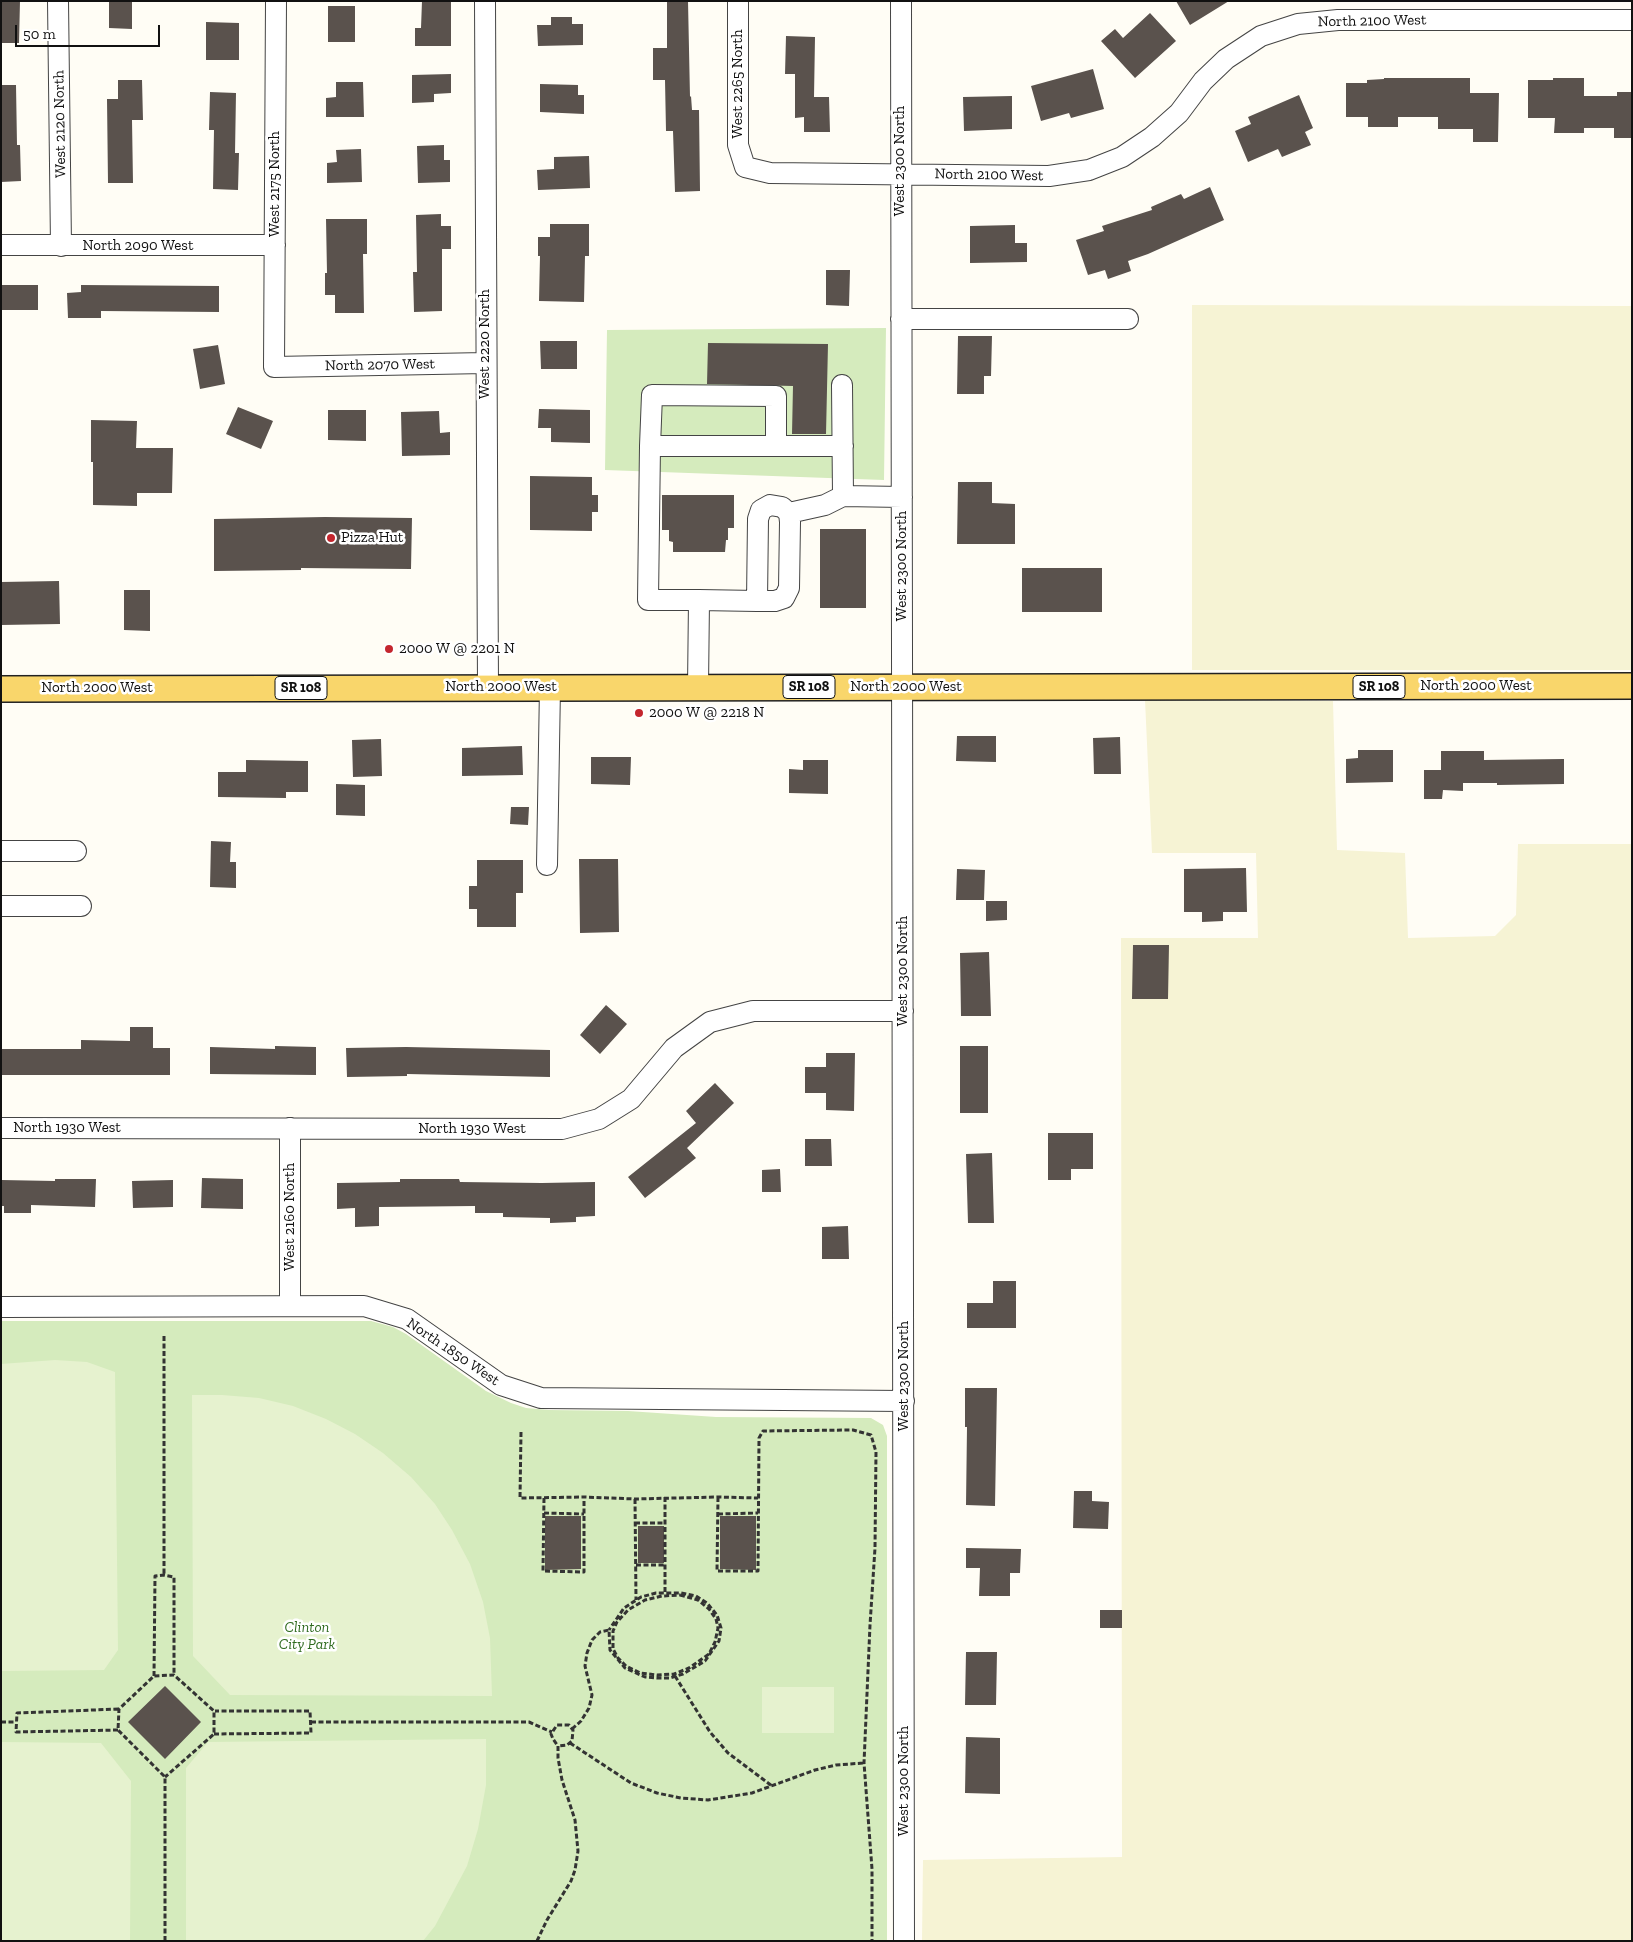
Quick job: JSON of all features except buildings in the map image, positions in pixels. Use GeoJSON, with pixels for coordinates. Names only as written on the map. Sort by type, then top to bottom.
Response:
{"type":"FeatureCollection","features":[{"type":"Feature","properties":{"kind":"main road","name":"North 2000 West"},"geometry":{"type":"LineString","coordinates":[[1,689],[1632,686]]}},
{"type":"Feature","properties":{"kind":"street","name":"West 2120 North"},"geometry":{"type":"LineString","coordinates":[[58,1],[62,246]]}},
{"type":"Feature","properties":{"kind":"street","name":"West 2175 North"},"geometry":{"type":"LineString","coordinates":[[274,367],[276,1]]}},
{"type":"Feature","properties":{"kind":"street","name":"West 2220 North"},"geometry":{"type":"LineString","coordinates":[[485,1],[485,363],[488,688]]}},
{"type":"Feature","properties":{"kind":"street","name":"West 2265 North"},"geometry":{"type":"LineString","coordinates":[[738,1],[738,145],[745,167]]}},
{"type":"Feature","properties":{"kind":"street","name":"West 2300 North"},"geometry":{"type":"LineString","coordinates":[[901,1],[904,1941]]}},
{"type":"Feature","properties":{"kind":"street","name":"North 2100 West"},"geometry":{"type":"LineString","coordinates":[[745,167],[770,173],[1049,176],[1089,170],[1122,157],[1152,137],[1179,112],[1203,81],[1226,59],[1261,36],[1298,24],[1338,20],[1632,20]]}},
{"type":"Feature","properties":{"kind":"street","name":"North 2090 West"},"geometry":{"type":"LineString","coordinates":[[1,245],[275,245]]}},
{"type":"Feature","properties":{"kind":"street"},"geometry":{"type":"LineString","coordinates":[[901,319],[1128,319]]}},
{"type":"Feature","properties":{"kind":"street","name":"North 2070 West"},"geometry":{"type":"LineString","coordinates":[[274,367],[485,363]]}},
{"type":"Feature","properties":{"kind":"street"},"geometry":{"type":"LineString","coordinates":[[842,385],[843,496]]}},
{"type":"Feature","properties":{"kind":"street"},"geometry":{"type":"LineString","coordinates":[[757,601],[758,518],[761,510],[770,505],[782,507],[789,513],[790,522],[789,588],[784,598],[775,601],[757,601],[699,600],[648,600],[652,395],[776,396],[776,446]]}},
{"type":"Feature","properties":{"kind":"street"},"geometry":{"type":"LineString","coordinates":[[650,446],[843,446]]}},
{"type":"Feature","properties":{"kind":"street"},"geometry":{"type":"LineString","coordinates":[[789,513],[825,505],[843,496],[902,497]]}},
{"type":"Feature","properties":{"kind":"street"},"geometry":{"type":"LineString","coordinates":[[698,687],[699,600]]}},
{"type":"Feature","properties":{"kind":"street"},"geometry":{"type":"LineString","coordinates":[[547,865],[550,687]]}},
{"type":"Feature","properties":{"kind":"street"},"geometry":{"type":"LineString","coordinates":[[1,851],[76,851]]}},
{"type":"Feature","properties":{"kind":"street"},"geometry":{"type":"LineString","coordinates":[[1,906],[81,906]]}},
{"type":"Feature","properties":{"kind":"street","name":"North 1930 West"},"geometry":{"type":"LineString","coordinates":[[1,1128],[562,1129],[599,1119],[631,1099],[674,1048],[710,1022],[753,1011],[903,1011]]}},
{"type":"Feature","properties":{"kind":"street","name":"West 2160 North"},"geometry":{"type":"LineString","coordinates":[[290,1128],[290,1305]]}},
{"type":"Feature","properties":{"kind":"street","name":"North 1850 West"},"geometry":{"type":"LineString","coordinates":[[1,1307],[364,1306],[407,1319],[501,1385],[541,1398],[904,1401]]}},
{"type":"Feature","properties":{"kind":"path"},"geometry":{"type":"LineString","coordinates":[[164,1336],[164,1575]]}},
{"type":"Feature","properties":{"kind":"path"},"geometry":{"type":"LineString","coordinates":[[718,1497],[717,1571],[758,1572],[759,1438],[763,1431],[853,1430],[871,1435],[876,1452],[876,1548],[870,1624],[864,1763],[872,1869],[872,1941]]}},
{"type":"Feature","properties":{"kind":"path"},"geometry":{"type":"LineString","coordinates":[[521,1432],[520,1498],[758,1498]]}},
{"type":"Feature","properties":{"kind":"path"},"geometry":{"type":"LineString","coordinates":[[544,1498],[542,1572],[584,1572],[584,1497]]}},
{"type":"Feature","properties":{"kind":"path"},"geometry":{"type":"LineString","coordinates":[[665,1497],[665,1593]]}},
{"type":"Feature","properties":{"kind":"path"},"geometry":{"type":"LineString","coordinates":[[635,1499],[636,1600]]}},
{"type":"Feature","properties":{"kind":"path"},"geometry":{"type":"LineString","coordinates":[[544,1513],[584,1514]]}},
{"type":"Feature","properties":{"kind":"path"},"geometry":{"type":"LineString","coordinates":[[718,1514],[758,1513]]}},
{"type":"Feature","properties":{"kind":"path"},"geometry":{"type":"LineString","coordinates":[[635,1522],[665,1523]]}},
{"type":"Feature","properties":{"kind":"path"},"geometry":{"type":"LineString","coordinates":[[636,1565],[665,1565]]}},
{"type":"Feature","properties":{"kind":"path"},"geometry":{"type":"LineString","coordinates":[[154,1676],[155,1576],[164,1575],[174,1577],[174,1675]]}},
{"type":"Feature","properties":{"kind":"path"},"geometry":{"type":"LineString","coordinates":[[656,1593],[665,1593],[696,1596],[707,1603],[717,1615],[721,1628],[719,1641],[706,1661],[697,1667],[675,1676],[645,1677],[625,1668],[610,1650],[609,1630],[624,1608],[636,1600],[656,1593]]}},
{"type":"Feature","properties":{"kind":"path"},"geometry":{"type":"LineString","coordinates":[[680,1595],[698,1600],[709,1609],[716,1619],[718,1628],[716,1642],[709,1654],[689,1668],[674,1674],[640,1673],[626,1666],[613,1649],[613,1631],[617,1622],[628,1610],[645,1600],[662,1596],[680,1595]]}},
{"type":"Feature","properties":{"kind":"path"},"geometry":{"type":"LineString","coordinates":[[572,1729],[581,1721],[589,1708],[592,1695],[585,1666],[587,1653],[592,1640],[600,1632],[609,1630]]}},
{"type":"Feature","properties":{"kind":"path"},"geometry":{"type":"LineString","coordinates":[[165,1777],[214,1734],[311,1733],[310,1711],[214,1711],[174,1675],[154,1676],[119,1710],[17,1713],[16,1732],[118,1730],[165,1777],[165,1941]]}},
{"type":"Feature","properties":{"kind":"path"},"geometry":{"type":"LineString","coordinates":[[675,1676],[710,1732],[728,1752],[772,1787]]}},
{"type":"Feature","properties":{"kind":"path"},"geometry":{"type":"LineString","coordinates":[[118,1730],[119,1710]]}},
{"type":"Feature","properties":{"kind":"path"},"geometry":{"type":"LineString","coordinates":[[214,1711],[214,1734]]}},
{"type":"Feature","properties":{"kind":"path"},"geometry":{"type":"LineString","coordinates":[[1,1722],[16,1722]]}},
{"type":"Feature","properties":{"kind":"path"},"geometry":{"type":"LineString","coordinates":[[311,1722],[529,1722],[552,1732]]}},
{"type":"Feature","properties":{"kind":"path"},"geometry":{"type":"LineString","coordinates":[[537,1941],[547,1920],[568,1888],[577,1860],[577,1828],[562,1780],[558,1746],[552,1739],[552,1732],[557,1725],[569,1725],[574,1736],[567,1745],[558,1746]]}},
{"type":"Feature","properties":{"kind":"path"},"geometry":{"type":"LineString","coordinates":[[570,1743],[631,1783],[657,1793],[681,1798],[708,1800],[752,1793],[815,1770],[836,1765],[864,1763]]}},
{"type":"Feature","properties":{"kind":"shaded area"},"geometry":{"type":"Polygon","coordinates":[[[1192,305],[1632,306],[1632,670],[1192,670],[1192,305]]]}},
{"type":"Feature","properties":{"kind":"shaded area"},"geometry":{"type":"Polygon","coordinates":[[[1145,700],[1333,701],[1337,850],[1405,853],[1408,938],[1495,936],[1516,915],[1518,844],[1632,844],[1632,1941],[922,1941],[923,1860],[1122,1857],[1121,938],[1258,938],[1256,853],[1152,853],[1145,700]]]}},
{"type":"Feature","properties":{"kind":"green space"},"geometry":{"type":"Polygon","coordinates":[[[886,328],[884,480],[605,470],[607,330],[886,328]]]}},
{"type":"Feature","properties":{"kind":"green space","name":"Clinton City Park"},"geometry":{"type":"Polygon","coordinates":[[[1,1321],[371,1321],[393,1327],[406,1334],[486,1391],[526,1408],[628,1411],[716,1417],[871,1418],[883,1425],[887,1436],[887,1941],[1,1941],[1,1321]]]}},
{"type":"Feature","properties":{"kind":"green space"},"geometry":{"type":"Polygon","coordinates":[[[55,1360],[87,1362],[115,1372],[118,1650],[104,1670],[1,1671],[1,1364],[55,1360]]]}},
{"type":"Feature","properties":{"kind":"green space"},"geometry":{"type":"Polygon","coordinates":[[[192,1395],[259,1398],[293,1406],[326,1419],[355,1434],[383,1453],[411,1477],[435,1504],[452,1530],[470,1564],[483,1602],[490,1638],[492,1696],[230,1695],[193,1656],[192,1395]]]}},
{"type":"Feature","properties":{"kind":"green space"},"geometry":{"type":"Polygon","coordinates":[[[762,1687],[834,1687],[834,1733],[762,1733],[762,1687]]]}},
{"type":"Feature","properties":{"kind":"green space"},"geometry":{"type":"Polygon","coordinates":[[[486,1739],[486,1785],[478,1829],[467,1866],[435,1926],[423,1941],[186,1941],[186,1768],[208,1742],[486,1739]]]}},
{"type":"Feature","properties":{"kind":"green space"},"geometry":{"type":"Polygon","coordinates":[[[1,1742],[101,1743],[131,1781],[130,1941],[1,1941],[1,1742]]]}},
{"type":"Feature","properties":{"kind":"place","name":"Pizza Hut"},"geometry":{"type":"Point","coordinates":[331,538]}},
{"type":"Feature","properties":{"kind":"place","name":"2000 W @ 2201 N"},"geometry":{"type":"Point","coordinates":[389,649]}},
{"type":"Feature","properties":{"kind":"place","name":"2000 W @ 2218 N"},"geometry":{"type":"Point","coordinates":[639,713]}}]}
